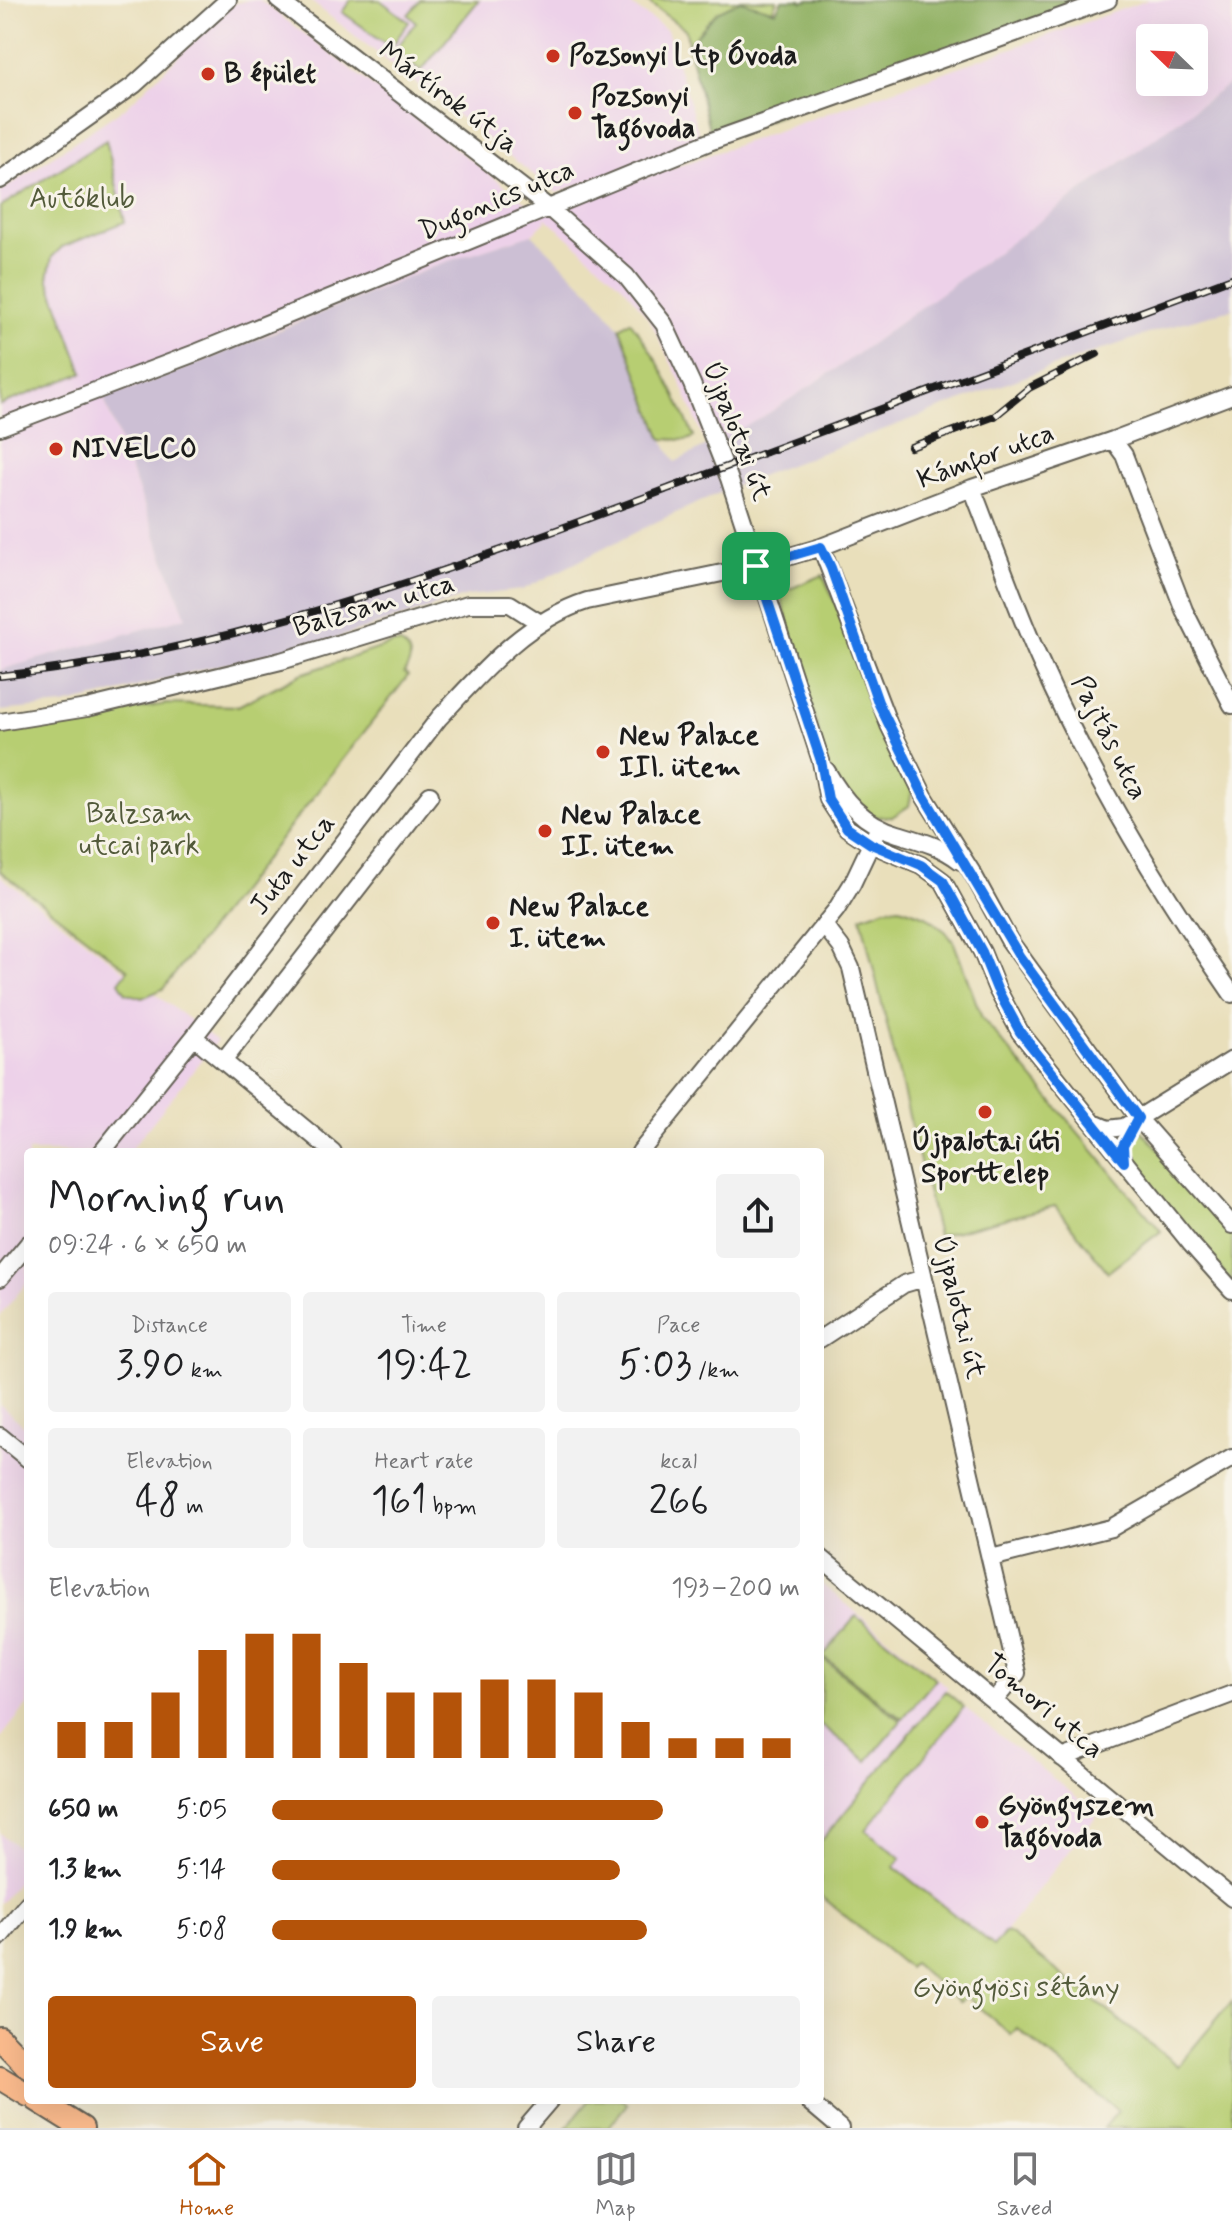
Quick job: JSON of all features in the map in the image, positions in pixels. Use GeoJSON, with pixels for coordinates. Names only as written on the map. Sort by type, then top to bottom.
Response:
{"type":"FeatureCollection","features":[{"type":"Feature","properties":{"kind":"main road"},"geometry":{"type":"LineString","coordinates":[[0,2038],[24,2062]]}},
{"type":"Feature","properties":{"kind":"main road"},"geometry":{"type":"LineString","coordinates":[[0,2078],[24,2093]]}},
{"type":"Feature","properties":{"kind":"main road"},"geometry":{"type":"LineString","coordinates":[[43,2104],[77,2125]]}},
{"type":"Feature","properties":{"kind":"main road"},"geometry":{"type":"LineString","coordinates":[[59,2104],[77,2125]]}},
{"type":"Feature","properties":{"kind":"street"},"geometry":{"type":"LineString","coordinates":[[194,31],[213,0]]}},
{"type":"Feature","properties":{"kind":"street"},"geometry":{"type":"LineString","coordinates":[[0,180],[134,85],[228,0]]}},
{"type":"Feature","properties":{"kind":"street","name":"Mártírok útja"},"geometry":{"type":"LineString","coordinates":[[278,0],[549,208]]}},
{"type":"Feature","properties":{"kind":"street","name":"Dugonics utca"},"geometry":{"type":"LineString","coordinates":[[0,427],[212,346],[709,142],[1108,0]]}},
{"type":"Feature","properties":{"kind":"street","name":"Újpalotai út"},"geometry":{"type":"LineString","coordinates":[[549,208],[626,276],[664,324],[692,384],[729,478],[821,761]]}},
{"type":"Feature","properties":{"kind":"street","name":"Kámfor utca"},"geometry":{"type":"LineString","coordinates":[[756,566],[821,547],[972,488],[1232,395]]}},
{"type":"Feature","properties":{"kind":"street"},"geometry":{"type":"LineString","coordinates":[[1113,440],[1124,455],[1184,610],[1232,705]]}},
{"type":"Feature","properties":{"kind":"street","name":"Pajtás utca"},"geometry":{"type":"LineString","coordinates":[[972,488],[1041,663],[1099,783],[1187,929],[1232,994]]}},
{"type":"Feature","properties":{"kind":"street"},"geometry":{"type":"LineString","coordinates":[[821,547],[889,725],[924,796],[1020,957],[1138,1118],[1232,1225]]}},
{"type":"Feature","properties":{"kind":"street"},"geometry":{"type":"LineString","coordinates":[[540,623],[562,609],[587,601],[756,566]]}},
{"type":"Feature","properties":{"kind":"street","name":"Balzsam utca"},"geometry":{"type":"LineString","coordinates":[[0,722],[87,708],[281,661],[468,604],[510,604],[540,623]]}},
{"type":"Feature","properties":{"kind":"street","name":"Juta utca"},"geometry":{"type":"LineString","coordinates":[[105,1148],[439,718],[476,678],[540,623]]}},
{"type":"Feature","properties":{"kind":"street"},"geometry":{"type":"LineString","coordinates":[[821,761],[849,804],[879,827],[935,845],[959,860],[973,874]]}},
{"type":"Feature","properties":{"kind":"street"},"geometry":{"type":"LineString","coordinates":[[821,761],[825,790],[832,808],[847,828],[871,844],[921,865],[943,881],[982,952],[1020,1032],[1232,1290]]}},
{"type":"Feature","properties":{"kind":"street"},"geometry":{"type":"LineString","coordinates":[[224,1060],[430,795]]}},
{"type":"Feature","properties":{"kind":"street"},"geometry":{"type":"LineString","coordinates":[[643,1148],[824,925],[845,896],[879,827]]}},
{"type":"Feature","properties":{"kind":"street","name":"Újpalotai út"},"geometry":{"type":"LineString","coordinates":[[824,925],[841,947],[851,968],[1017,1673],[995,1700]]}},
{"type":"Feature","properties":{"kind":"street"},"geometry":{"type":"LineString","coordinates":[[194,1037],[328,1148]]}},
{"type":"Feature","properties":{"kind":"street"},"geometry":{"type":"LineString","coordinates":[[1092,1122],[1108,1129],[1124,1127],[1232,1060]]}},
{"type":"Feature","properties":{"kind":"street"},"geometry":{"type":"LineString","coordinates":[[1124,1162],[1123,1146],[1138,1118]]}},
{"type":"Feature","properties":{"kind":"street"},"geometry":{"type":"LineString","coordinates":[[0,1278],[24,1249]]}},
{"type":"Feature","properties":{"kind":"street"},"geometry":{"type":"LineString","coordinates":[[824,1336],[904,1284],[924,1278]]}},
{"type":"Feature","properties":{"kind":"street"},"geometry":{"type":"LineString","coordinates":[[0,1436],[24,1456]]}},
{"type":"Feature","properties":{"kind":"street"},"geometry":{"type":"LineString","coordinates":[[991,1558],[1111,1528],[1232,1458]]}},
{"type":"Feature","properties":{"kind":"street","name":"Tomori utca"},"geometry":{"type":"LineString","coordinates":[[824,1560],[1232,1898]]}},
{"type":"Feature","properties":{"kind":"street"},"geometry":{"type":"LineString","coordinates":[[1062,1758],[1232,1694]]}},
{"type":"Feature","properties":{"kind":"street"},"geometry":{"type":"LineString","coordinates":[[0,1937],[24,1908]]}},
{"type":"Feature","properties":{"kind":"street"},"geometry":{"type":"LineString","coordinates":[[526,2128],[547,2104]]}},
{"type":"Feature","properties":{"kind":"street"},"geometry":{"type":"LineString","coordinates":[[812,2104],[840,2128]]}},
{"type":"Feature","properties":{"kind":"shaded area"},"geometry":{"type":"Polygon","coordinates":[[[260,0],[542,214],[1148,0],[1232,0],[1232,82],[839,367],[760,419],[707,447],[681,383],[651,322],[625,288],[545,217],[547,221],[532,234],[446,262],[104,399],[186,617],[0,670],[0,192],[126,107],[233,4],[260,0]]]}},
{"type":"Feature","properties":{"kind":"shaded area","name":"Pozsonyi Tagóvoda"},"geometry":{"type":"Polygon","coordinates":[[[309,0],[624,0],[667,30],[701,141],[557,193],[309,0]]]}},
{"type":"Feature","properties":{"kind":"shaded area"},"geometry":{"type":"Polygon","coordinates":[[[1232,82],[1232,309],[1177,324],[1040,371],[741,483],[522,590],[467,596],[318,644],[207,668],[99,697],[63,705],[0,711],[0,670],[186,617],[104,398],[159,379],[446,262],[532,234],[594,296],[620,328],[662,439],[675,462],[760,419],[839,367],[1232,82]]]}},
{"type":"Feature","properties":{"kind":"shaded area"},"geometry":{"type":"Polygon","coordinates":[[[0,876],[217,1041],[132,1148],[24,1148],[24,1286],[0,1316],[0,876]]]}},
{"type":"Feature","properties":{"kind":"shaded area"},"geometry":{"type":"Polygon","coordinates":[[[0,1405],[24,1426],[24,1709],[0,1739],[0,1405]]]}},
{"type":"Feature","properties":{"kind":"shaded area"},"geometry":{"type":"Polygon","coordinates":[[[824,1586],[948,1687],[824,1839],[824,1586]]]}},
{"type":"Feature","properties":{"kind":"shaded area","name":"Gyöngyszem Tagóvoda"},"geometry":{"type":"Polygon","coordinates":[[[964,1707],[1098,1814],[994,1946],[894,1866],[900,1857],[866,1830],[964,1707]]]}},
{"type":"Feature","properties":{"kind":"shaded area"},"geometry":{"type":"Polygon","coordinates":[[[0,1833],[24,1852],[24,1873],[0,1904],[0,1833]]]}},
{"type":"Feature","properties":{"kind":"green space"},"geometry":{"type":"Polygon","coordinates":[[[351,0],[380,0],[409,22],[391,47],[342,12],[351,0]]]}},
{"type":"Feature","properties":{"kind":"green space"},"geometry":{"type":"Polygon","coordinates":[[[420,0],[479,0],[421,71],[395,50],[416,22],[408,15],[420,0]]]}},
{"type":"Feature","properties":{"kind":"green space"},"geometry":{"type":"Polygon","coordinates":[[[645,0],[777,0],[772,11],[740,1],[717,12],[688,45],[686,30],[645,0]]]}},
{"type":"Feature","properties":{"kind":"green space"},"geometry":{"type":"Polygon","coordinates":[[[782,0],[1085,0],[712,141],[688,45],[717,12],[740,1],[776,11],[782,0]]]}},
{"type":"Feature","properties":{"kind":"green space","name":"Autóklub"},"geometry":{"type":"Polygon","coordinates":[[[106,140],[125,222],[62,247],[52,257],[48,278],[83,373],[0,405],[0,207],[106,140]]]}},
{"type":"Feature","properties":{"kind":"green space"},"geometry":{"type":"Polygon","coordinates":[[[630,321],[658,363],[694,437],[687,440],[662,439],[620,328],[630,321]]]}},
{"type":"Feature","properties":{"kind":"green space"},"geometry":{"type":"Polygon","coordinates":[[[823,575],[914,781],[909,806],[892,817],[853,816],[839,806],[780,593],[823,575]]]}},
{"type":"Feature","properties":{"kind":"green space","name":"Balzsam utcai park"},"geometry":{"type":"Polygon","coordinates":[[[392,644],[401,644],[408,650],[410,661],[404,673],[408,676],[163,989],[142,998],[126,993],[119,982],[128,970],[0,871],[0,733],[166,704],[238,706],[301,674],[392,644]]]}},
{"type":"Feature","properties":{"kind":"green space","name":"Újpalotai úti Sporttelep"},"geometry":{"type":"Polygon","coordinates":[[[900,907],[926,916],[946,932],[954,943],[982,1018],[1161,1231],[1108,1272],[1055,1206],[938,1236],[861,917],[886,908],[900,907]]]}},
{"type":"Feature","properties":{"kind":"green space"},"geometry":{"type":"Polygon","coordinates":[[[1139,1128],[1232,1230],[1232,1283],[1130,1160],[1129,1150],[1139,1128]]]}},
{"type":"Feature","properties":{"kind":"green space"},"geometry":{"type":"Polygon","coordinates":[[[856,1616],[936,1679],[902,1719],[824,1655],[856,1616]]]}},
{"type":"Feature","properties":{"kind":"green space"},"geometry":{"type":"Polygon","coordinates":[[[824,1660],[901,1721],[867,1761],[824,1727],[824,1660]]]}},
{"type":"Feature","properties":{"kind":"green space","name":"Gyöngyösi sétány"},"geometry":{"type":"Polygon","coordinates":[[[945,1691],[964,1707],[866,1830],[901,1858],[894,1867],[994,1946],[1005,1932],[1010,1934],[1178,2066],[1232,2001],[1232,2128],[1104,2128],[1118,2111],[1017,2028],[1011,2035],[966,1996],[960,2002],[913,1963],[908,1968],[824,1898],[824,1838],[945,1691]]]}},
{"type":"Feature","properties":{"kind":"green space"},"geometry":{"type":"Polygon","coordinates":[[[586,2104],[627,2104],[608,2128],[566,2128],[586,2104]]]}},
{"type":"Feature","properties":{"kind":"railway"},"geometry":{"type":"LineString","coordinates":[[0,676],[173,648],[258,627],[424,577],[588,519],[1232,278]]}},
{"type":"Feature","properties":{"kind":"railway"},"geometry":{"type":"LineString","coordinates":[[911,447],[995,416],[1029,388],[1097,354]]}},
{"type":"Feature","properties":{"kind":"place","name":"Pozsonyi Ltp Óvoda"},"geometry":{"type":"Point","coordinates":[553,56]}},
{"type":"Feature","properties":{"kind":"place","name":"B épület"},"geometry":{"type":"Point","coordinates":[208,74]}},
{"type":"Feature","properties":{"kind":"place","name":"Pozsonyi Tagóvoda"},"geometry":{"type":"Point","coordinates":[575,113]}},
{"type":"Feature","properties":{"kind":"place","name":"NIVELCO"},"geometry":{"type":"Point","coordinates":[56,449]}},
{"type":"Feature","properties":{"kind":"place","name":"New Palace III. ütem"},"geometry":{"type":"Point","coordinates":[603,752]}},
{"type":"Feature","properties":{"kind":"place","name":"New Palace II. ütem"},"geometry":{"type":"Point","coordinates":[545,831]}},
{"type":"Feature","properties":{"kind":"place","name":"New Palace I. ütem"},"geometry":{"type":"Point","coordinates":[493,923]}},
{"type":"Feature","properties":{"kind":"place","name":"Újpalotai úti Sporttelep"},"geometry":{"type":"Point","coordinates":[985,1112]}},
{"type":"Feature","properties":{"kind":"place","name":"Gyöngyszem Tagóvoda"},"geometry":{"type":"Point","coordinates":[982,1822]}},
{"type":"Feature","properties":{"kind":"route"},"geometry":{"type":"LineString","coordinates":[[821,547],[878,702],[924,796],[1020,957],[1138,1118],[1123,1146],[1124,1162],[1020,1032],[982,952],[943,881],[921,865],[863,840],[847,828],[832,808],[825,790],[821,761],[756,566],[821,547]]}}]}
